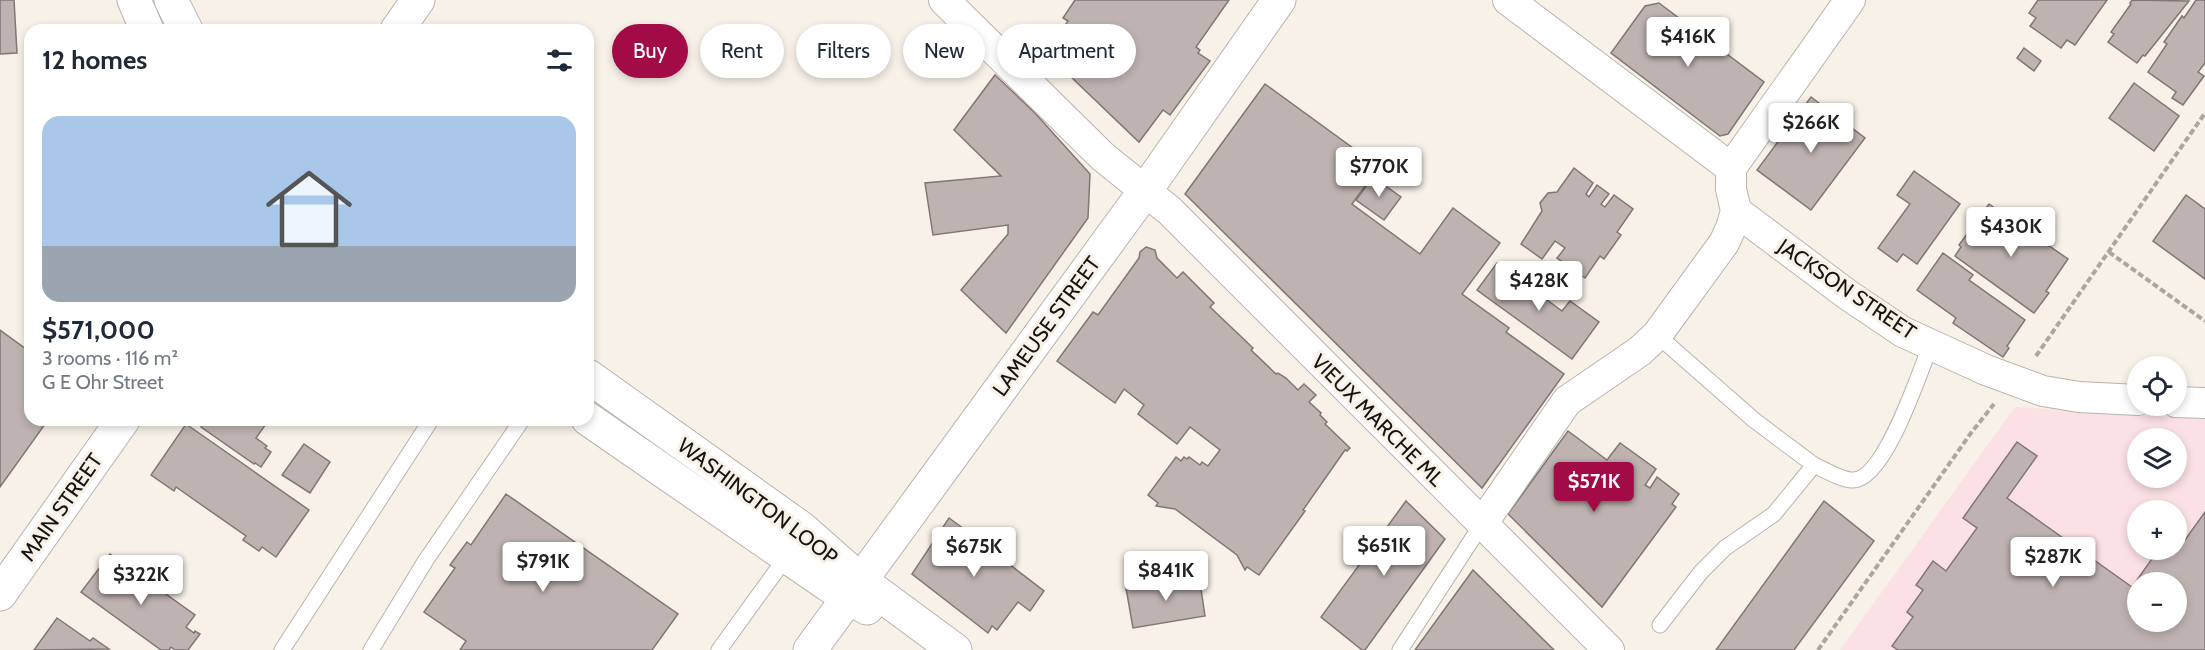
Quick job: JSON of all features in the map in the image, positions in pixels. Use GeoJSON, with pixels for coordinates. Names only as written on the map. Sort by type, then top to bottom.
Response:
{"type":"FeatureCollection","features":[{"type":"Feature","properties":{"kind":"street"},"geometry":{"type":"LineString","coordinates":[[134,0],[144,24]]}},
{"type":"Feature","properties":{"kind":"street"},"geometry":{"type":"LineString","coordinates":[[171,0],[183,24]]}},
{"type":"Feature","properties":{"kind":"street"},"geometry":{"type":"LineString","coordinates":[[401,24],[418,0]]}},
{"type":"Feature","properties":{"kind":"street","name":"VIEUX MARCHE ML"},"geometry":{"type":"LineString","coordinates":[[944,0],[1102,156],[1170,211],[1609,650]]}},
{"type":"Feature","properties":{"kind":"street","name":"LAMEUSE STREET"},"geometry":{"type":"LineString","coordinates":[[810,650],[1145,191],[1279,0]]}},
{"type":"Feature","properties":{"kind":"street"},"geometry":{"type":"LineString","coordinates":[[1508,0],[1731,168]]}},
{"type":"Feature","properties":{"kind":"street"},"geometry":{"type":"LineString","coordinates":[[1482,524],[1567,401],[1640,351],[1656,335],[1724,243],[1736,211],[1731,189],[1731,168],[1850,0]]}},
{"type":"Feature","properties":{"kind":"street","name":"JACKSON STREET"},"geometry":{"type":"LineString","coordinates":[[1736,211],[1848,295],[1903,332],[2007,379],[2043,391],[2079,397],[2127,399]]}},
{"type":"Feature","properties":{"kind":"street","name":"WASHINGTON LOOP"},"geometry":{"type":"LineString","coordinates":[[594,380],[801,528],[878,615],[926,650]]}},
{"type":"Feature","properties":{"kind":"street"},"geometry":{"type":"LineString","coordinates":[[2187,402],[2205,403]]}},
{"type":"Feature","properties":{"kind":"street","name":"WASHINGTON LOOP"},"geometry":{"type":"LineString","coordinates":[[594,423],[787,556],[855,588],[955,650]]}},
{"type":"Feature","properties":{"kind":"street","name":"MAIN STREET"},"geometry":{"type":"LineString","coordinates":[[0,594],[119,426]]}},
{"type":"Feature","properties":{"kind":"lane"},"geometry":{"type":"LineString","coordinates":[[1656,335],[1754,420],[1814,465],[1852,481],[1869,472],[1891,444],[1931,344]]}},
{"type":"Feature","properties":{"kind":"lane"},"geometry":{"type":"LineString","coordinates":[[282,650],[427,426]]}},
{"type":"Feature","properties":{"kind":"lane"},"geometry":{"type":"LineString","coordinates":[[371,650],[426,560],[518,426]]}},
{"type":"Feature","properties":{"kind":"lane"},"geometry":{"type":"LineString","coordinates":[[1660,625],[1701,572],[1725,548],[1774,513],[1814,465]]}},
{"type":"Feature","properties":{"kind":"lane"},"geometry":{"type":"LineString","coordinates":[[1400,650],[1482,524]]}},
{"type":"Feature","properties":{"kind":"lane"},"geometry":{"type":"LineString","coordinates":[[719,650],[787,556]]}},
{"type":"Feature","properties":{"kind":"path"},"geometry":{"type":"LineString","coordinates":[[2109,252],[2205,321]]}},
{"type":"Feature","properties":{"kind":"shaded area"},"geometry":{"type":"Polygon","coordinates":[[[2015,407],[2127,414],[2127,416],[2205,419],[2205,650],[1840,650],[2015,407]]]}},
{"type":"Feature","properties":{"kind":"building"},"geometry":{"type":"Polygon","coordinates":[[[0,0],[14,0],[17,53],[0,54],[0,0]]]}},
{"type":"Feature","properties":{"kind":"building"},"geometry":{"type":"Polygon","coordinates":[[[1075,0],[1229,0],[1196,47],[1200,50],[1198,53],[1210,61],[1170,115],[1163,110],[1139,142],[1072,78],[1136,78],[1136,24],[1066,24],[1068,21],[1063,18],[1075,0]]]}},
{"type":"Feature","properties":{"kind":"building"},"geometry":{"type":"Polygon","coordinates":[[[2038,0],[2107,0],[2075,45],[2067,40],[2061,48],[2030,26],[2036,18],[2029,13],[2038,0]]]}},
{"type":"Feature","properties":{"kind":"building"},"geometry":{"type":"Polygon","coordinates":[[[2132,0],[2189,1],[2137,63],[2108,42],[2114,34],[2111,32],[2132,0]]]}},
{"type":"Feature","properties":{"kind":"building"},"geometry":{"type":"Polygon","coordinates":[[[2196,0],[2205,0],[2205,63],[2198,72],[2204,76],[2183,105],[2172,98],[2176,92],[2148,72],[2167,44],[2164,42],[2196,0]]]}},
{"type":"Feature","properties":{"kind":"building"},"geometry":{"type":"Polygon","coordinates":[[[1659,3],[1764,82],[1728,134],[1720,136],[1611,53],[1645,6],[1659,3]]]}},
{"type":"Feature","properties":{"kind":"building"},"geometry":{"type":"Polygon","coordinates":[[[2024,48],[2041,61],[2034,71],[2017,58],[2024,48]]]}},
{"type":"Feature","properties":{"kind":"building"},"geometry":{"type":"Polygon","coordinates":[[[995,75],[1034,112],[1090,174],[1088,218],[1006,333],[961,290],[1008,234],[1008,225],[933,235],[925,183],[1001,176],[954,130],[995,75]]]}},
{"type":"Feature","properties":{"kind":"building"},"geometry":{"type":"Polygon","coordinates":[[[2134,83],[2179,116],[2154,151],[2109,118],[2134,83]]]}},
{"type":"Feature","properties":{"kind":"building"},"geometry":{"type":"Polygon","coordinates":[[[1265,84],[1379,167],[1352,204],[1420,254],[1453,208],[1500,243],[1462,294],[1509,328],[1506,332],[1564,374],[1482,488],[1185,194],[1265,84]]]}},
{"type":"Feature","properties":{"kind":"building"},"geometry":{"type":"Polygon","coordinates":[[[1811,97],[1865,138],[1811,210],[1757,170],[1811,97]]]}},
{"type":"Feature","properties":{"kind":"building"},"geometry":{"type":"Polygon","coordinates":[[[1574,168],[1593,183],[1586,194],[1589,197],[1597,185],[1609,194],[1601,204],[1605,207],[1614,195],[1633,209],[1617,232],[1621,235],[1604,259],[1600,256],[1585,278],[1557,258],[1565,248],[1555,241],[1542,259],[1521,244],[1542,211],[1540,203],[1548,193],[1557,192],[1574,168]]]}},
{"type":"Feature","properties":{"kind":"building"},"geometry":{"type":"Polygon","coordinates":[[[1914,171],[1960,204],[1917,264],[1903,254],[1897,262],[1878,248],[1910,204],[1897,195],[1914,171]]]}},
{"type":"Feature","properties":{"kind":"building"},"geometry":{"type":"Polygon","coordinates":[[[1373,177],[1401,197],[1384,220],[1356,200],[1373,177]]]}},
{"type":"Feature","properties":{"kind":"building"},"geometry":{"type":"Polygon","coordinates":[[[2186,195],[2205,209],[2205,279],[2153,241],[2186,195]]]}},
{"type":"Feature","properties":{"kind":"building"},"geometry":{"type":"Polygon","coordinates":[[[1989,204],[2068,259],[2046,291],[2049,293],[2034,313],[1955,256],[1961,247],[1959,245],[1989,204]]]}},
{"type":"Feature","properties":{"kind":"building"},"geometry":{"type":"Polygon","coordinates":[[[1146,247],[1155,250],[1157,258],[1177,278],[1183,272],[1214,303],[1210,307],[1253,348],[1251,350],[1276,374],[1286,378],[1298,390],[1304,384],[1316,395],[1309,402],[1321,413],[1320,415],[1327,422],[1325,424],[1350,448],[1345,450],[1259,575],[1247,567],[1245,570],[1237,555],[1175,509],[1156,506],[1158,503],[1148,495],[1176,457],[1181,461],[1184,457],[1187,459],[1189,457],[1200,465],[1202,462],[1208,466],[1220,450],[1190,427],[1177,444],[1138,414],[1144,405],[1124,389],[1115,403],[1057,361],[1093,312],[1098,315],[1139,258],[1140,252],[1146,247]]]}},
{"type":"Feature","properties":{"kind":"building"},"geometry":{"type":"Polygon","coordinates":[[[1943,253],[1973,275],[1969,280],[2025,320],[2007,346],[2009,348],[2003,357],[1953,323],[1956,318],[1917,290],[1943,253]]]}},
{"type":"Feature","properties":{"kind":"building"},"geometry":{"type":"Polygon","coordinates":[[[1497,263],[1562,311],[1570,301],[1599,322],[1572,359],[1477,290],[1497,263]]]}},
{"type":"Feature","properties":{"kind":"building"},"geometry":{"type":"Polygon","coordinates":[[[0,330],[24,348],[24,426],[44,426],[0,487],[0,330]]]}},
{"type":"Feature","properties":{"kind":"building"},"geometry":{"type":"Polygon","coordinates":[[[185,426],[189,426],[309,510],[276,557],[262,547],[259,551],[243,540],[246,536],[176,487],[174,491],[151,475],[185,426]]]}},
{"type":"Feature","properties":{"kind":"building"},"geometry":{"type":"Polygon","coordinates":[[[265,426],[256,438],[271,452],[261,467],[201,427],[265,426]]]}},
{"type":"Feature","properties":{"kind":"building"},"geometry":{"type":"Polygon","coordinates":[[[1568,431],[1607,460],[1620,443],[1656,469],[1645,485],[1650,488],[1657,477],[1679,494],[1672,504],[1676,507],[1602,607],[1508,514],[1568,431]]]}},
{"type":"Feature","properties":{"kind":"building"},"geometry":{"type":"Polygon","coordinates":[[[2017,442],[2037,456],[2007,498],[2127,583],[2127,632],[2187,632],[2187,572],[2143,572],[2151,560],[2187,560],[2187,537],[2205,512],[2205,650],[1898,650],[1892,646],[1913,617],[1907,612],[1923,590],[1916,585],[1933,561],[1946,571],[1977,528],[1963,518],[2017,442]]]}},
{"type":"Feature","properties":{"kind":"building"},"geometry":{"type":"Polygon","coordinates":[[[304,444],[330,462],[310,493],[282,475],[304,444]]]}},
{"type":"Feature","properties":{"kind":"building"},"geometry":{"type":"Polygon","coordinates":[[[506,494],[678,614],[652,650],[460,650],[466,641],[424,612],[455,568],[450,565],[467,542],[471,545],[506,494]]]}},
{"type":"Feature","properties":{"kind":"building"},"geometry":{"type":"Polygon","coordinates":[[[1406,501],[1445,539],[1365,650],[1362,650],[1321,617],[1406,501]]]}},
{"type":"Feature","properties":{"kind":"building"},"geometry":{"type":"Polygon","coordinates":[[[1824,501],[1874,541],[1794,650],[1716,650],[1824,501]]]}},
{"type":"Feature","properties":{"kind":"building"},"geometry":{"type":"Polygon","coordinates":[[[949,518],[975,537],[973,540],[978,543],[979,541],[1044,591],[1030,611],[1018,602],[997,630],[992,626],[988,633],[912,574],[949,518]]]}},
{"type":"Feature","properties":{"kind":"building"},"geometry":{"type":"Polygon","coordinates":[[[110,554],[195,615],[186,627],[200,634],[188,650],[175,650],[171,647],[169,650],[161,650],[81,592],[110,554]]]}},
{"type":"Feature","properties":{"kind":"building"},"geometry":{"type":"Polygon","coordinates":[[[1473,570],[1554,650],[1415,650],[1473,570]]]}},
{"type":"Feature","properties":{"kind":"building"},"geometry":{"type":"Polygon","coordinates":[[[1199,576],[1205,616],[1133,628],[1126,588],[1199,576]]]}},
{"type":"Feature","properties":{"kind":"building"},"geometry":{"type":"Polygon","coordinates":[[[57,618],[90,641],[93,638],[109,649],[34,650],[57,618]]]}}]}
